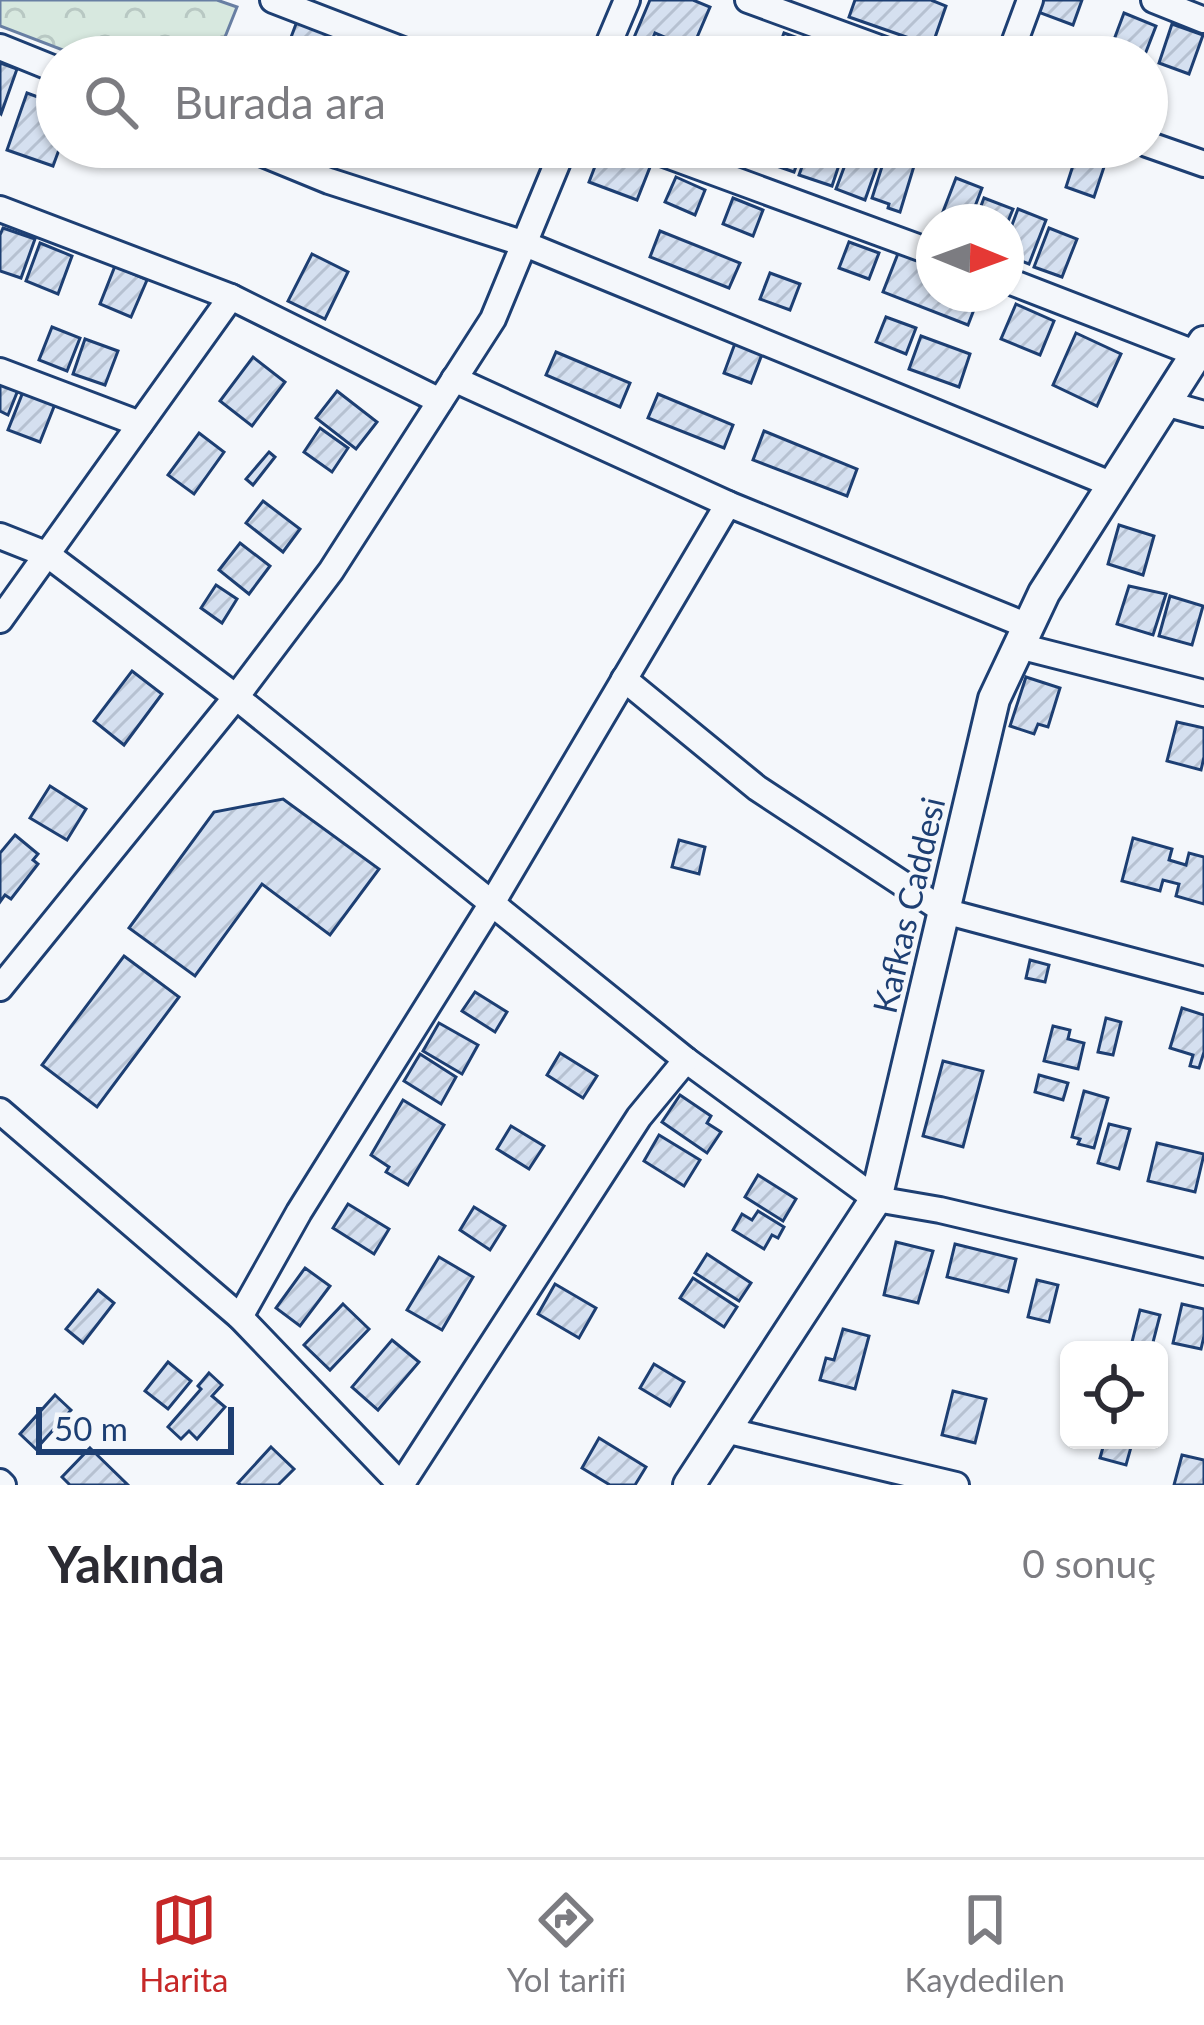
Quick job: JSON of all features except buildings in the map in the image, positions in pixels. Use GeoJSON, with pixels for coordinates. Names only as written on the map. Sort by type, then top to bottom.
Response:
{"type":"FeatureCollection","features":[{"type":"Feature","properties":{"kind":"street"},"geometry":{"type":"LineString","coordinates":[[273,0],[366,36]]}},
{"type":"Feature","properties":{"kind":"street"},"geometry":{"type":"LineString","coordinates":[[612,36],[628,0]]}},
{"type":"Feature","properties":{"kind":"street"},"geometry":{"type":"LineString","coordinates":[[748,0],[847,36]]}},
{"type":"Feature","properties":{"kind":"street"},"geometry":{"type":"LineString","coordinates":[[1017,36],[1030,0]]}},
{"type":"Feature","properties":{"kind":"street"},"geometry":{"type":"LineString","coordinates":[[1154,0],[1204,20]]}},
{"type":"Feature","properties":{"kind":"street"},"geometry":{"type":"LineString","coordinates":[[0,47],[36,62]]}},
{"type":"Feature","properties":{"kind":"street"},"geometry":{"type":"LineString","coordinates":[[1168,151],[1204,164]]}},
{"type":"Feature","properties":{"kind":"street"},"geometry":{"type":"LineString","coordinates":[[297,168],[524,244],[1113,485]]}},
{"type":"Feature","properties":{"kind":"street"},"geometry":{"type":"LineString","coordinates":[[0,988],[236,697],[331,571],[494,319],[556,168]]}},
{"type":"Feature","properties":{"kind":"street"},"geometry":{"type":"LineString","coordinates":[[702,168],[916,246]]}},
{"type":"Feature","properties":{"kind":"street"},"geometry":{"type":"LineString","coordinates":[[0,209],[231,297],[728,504],[1024,636],[1204,693]]}},
{"type":"Feature","properties":{"kind":"street"},"geometry":{"type":"LineString","coordinates":[[1024,286],[1200,348]]}},
{"type":"Feature","properties":{"kind":"street"},"geometry":{"type":"LineString","coordinates":[[0,620],[231,297]]}},
{"type":"Feature","properties":{"kind":"street","name":"Kafkas Caddesi"},"geometry":{"type":"LineString","coordinates":[[689,1485],[876,1199],[994,699],[1044,593],[1200,348]]}},
{"type":"Feature","properties":{"kind":"street"},"geometry":{"type":"LineString","coordinates":[[0,370],[140,424]]}},
{"type":"Feature","properties":{"kind":"street"},"geometry":{"type":"LineString","coordinates":[[1165,403],[1204,414]]}},
{"type":"Feature","properties":{"kind":"street"},"geometry":{"type":"LineString","coordinates":[[240,1317],[728,504]]}},
{"type":"Feature","properties":{"kind":"street"},"geometry":{"type":"LineString","coordinates":[[0,536],[48,555],[236,697],[686,1060],[876,1199],[1204,1272]]}},
{"type":"Feature","properties":{"kind":"street"},"geometry":{"type":"LineString","coordinates":[[624,679],[757,788],[944,910],[1204,980]]}},
{"type":"Feature","properties":{"kind":"street"},"geometry":{"type":"LineString","coordinates":[[0,1111],[240,1317],[401,1485],[639,1117],[686,1060]]}},
{"type":"Feature","properties":{"kind":"street"},"geometry":{"type":"LineString","coordinates":[[725,1430],[956,1485]]}},
{"type":"Feature","properties":{"kind":"green space"},"geometry":{"type":"Polygon","coordinates":[[[0,0],[217,0],[237,7],[225,36],[36,36],[36,40],[0,26],[0,0]]]}}]}
